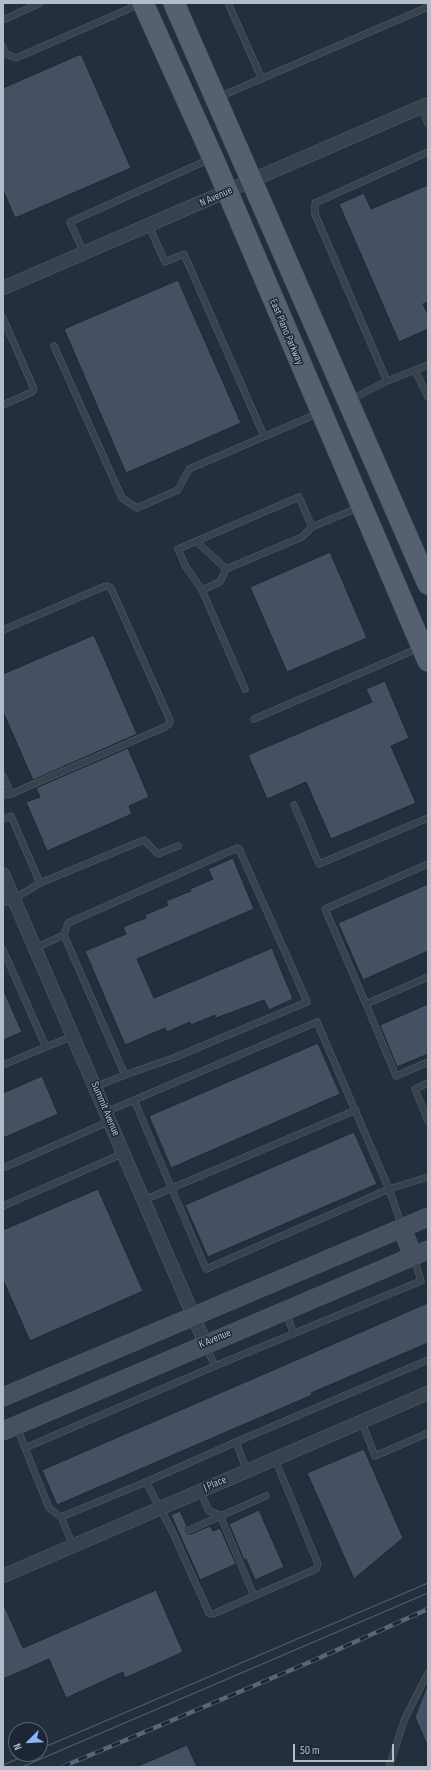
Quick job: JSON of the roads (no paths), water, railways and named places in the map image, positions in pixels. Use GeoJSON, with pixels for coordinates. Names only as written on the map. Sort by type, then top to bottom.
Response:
{"type":"FeatureCollection","features":[{"type":"Feature","properties":{"kind":"main road","name":"East Plano Parkway"},"geometry":{"type":"LineString","coordinates":[[143,3],[213,158],[361,506],[426,650]]}},
{"type":"Feature","properties":{"kind":"main road"},"geometry":{"type":"LineString","coordinates":[[174,3],[349,400],[428,584]]}},
{"type":"Feature","properties":{"kind":"main road"},"geometry":{"type":"LineString","coordinates":[[321,412],[349,400]]}},
{"type":"Feature","properties":{"kind":"main road"},"geometry":{"type":"LineString","coordinates":[[3,1397],[428,1216]]}},
{"type":"Feature","properties":{"kind":"main road"},"geometry":{"type":"LineString","coordinates":[[402,1228],[421,1253]]}},
{"type":"Feature","properties":{"kind":"main road","name":"K Avenue"},"geometry":{"type":"LineString","coordinates":[[9,1428],[206,1343],[421,1253]]}},
{"type":"Feature","properties":{"kind":"street","name":"N Avenue"},"geometry":{"type":"LineString","coordinates":[[3,288],[424,106]]}},
{"type":"Feature","properties":{"kind":"street","name":"Summit Avenue"},"geometry":{"type":"LineString","coordinates":[[3,874],[8,901],[35,948],[206,1343]]}},
{"type":"Feature","properties":{"kind":"street","name":"J Place"},"geometry":{"type":"LineString","coordinates":[[3,1576],[428,1393]]}},
{"type":"Feature","properties":{"kind":"lane"},"geometry":{"type":"LineString","coordinates":[[3,20],[40,3]]}},
{"type":"Feature","properties":{"kind":"lane"},"geometry":{"type":"LineString","coordinates":[[3,47],[6,54],[16,58],[131,8],[132,3]]}},
{"type":"Feature","properties":{"kind":"lane"},"geometry":{"type":"LineString","coordinates":[[228,3],[262,79]]}},
{"type":"Feature","properties":{"kind":"lane"},"geometry":{"type":"LineString","coordinates":[[216,99],[428,7]]}},
{"type":"Feature","properties":{"kind":"lane"},"geometry":{"type":"LineString","coordinates":[[424,106],[428,124]]}},
{"type":"Feature","properties":{"kind":"lane"},"geometry":{"type":"LineString","coordinates":[[387,381],[315,214],[315,203],[428,152]]}},
{"type":"Feature","properties":{"kind":"lane"},"geometry":{"type":"LineString","coordinates":[[84,253],[70,222],[213,158]]}},
{"type":"Feature","properties":{"kind":"lane"},"geometry":{"type":"LineString","coordinates":[[149,226],[165,262],[184,254],[264,436]]}},
{"type":"Feature","properties":{"kind":"lane"},"geometry":{"type":"LineString","coordinates":[[3,318],[34,389],[32,392],[3,405]]}},
{"type":"Feature","properties":{"kind":"lane"},"geometry":{"type":"LineString","coordinates":[[54,346],[122,498],[137,508],[178,490],[189,469],[321,412]]}},
{"type":"Feature","properties":{"kind":"lane"},"geometry":{"type":"LineString","coordinates":[[349,400],[387,381],[428,365]]}},
{"type":"Feature","properties":{"kind":"lane"},"geometry":{"type":"LineString","coordinates":[[415,370],[428,397]]}},
{"type":"Feature","properties":{"kind":"lane"},"geometry":{"type":"LineString","coordinates":[[245,689],[202,590],[186,567],[178,549],[298,497],[312,527]]}},
{"type":"Feature","properties":{"kind":"lane"},"geometry":{"type":"LineString","coordinates":[[202,590],[220,582],[226,569],[302,537],[312,527],[361,506]]}},
{"type":"Feature","properties":{"kind":"lane"},"geometry":{"type":"LineString","coordinates":[[196,541],[226,569]]}},
{"type":"Feature","properties":{"kind":"lane"},"geometry":{"type":"LineString","coordinates":[[3,630],[103,587],[107,586],[111,588],[170,720],[166,727],[11,794],[3,795]]}},
{"type":"Feature","properties":{"kind":"lane"},"geometry":{"type":"LineString","coordinates":[[254,719],[426,650]]}},
{"type":"Feature","properties":{"kind":"lane"},"geometry":{"type":"LineString","coordinates":[[3,776],[11,794]]}},
{"type":"Feature","properties":{"kind":"lane"},"geometry":{"type":"LineString","coordinates":[[294,805],[319,864],[428,818]]}},
{"type":"Feature","properties":{"kind":"lane"},"geometry":{"type":"LineString","coordinates":[[3,819],[11,816],[40,883]]}},
{"type":"Feature","properties":{"kind":"lane"},"geometry":{"type":"LineString","coordinates":[[8,901],[40,883],[144,840],[158,854],[178,846]]}},
{"type":"Feature","properties":{"kind":"lane"},"geometry":{"type":"LineString","coordinates":[[95,1087],[176,1057],[308,1002],[239,849],[236,848],[68,923],[64,935],[125,1075]]}},
{"type":"Feature","properties":{"kind":"lane"},"geometry":{"type":"LineString","coordinates":[[428,864],[325,909],[396,1076],[428,1062]]}},
{"type":"Feature","properties":{"kind":"lane"},"geometry":{"type":"LineString","coordinates":[[35,948],[64,935]]}},
{"type":"Feature","properties":{"kind":"lane"},"geometry":{"type":"LineString","coordinates":[[3,950],[46,1047]]}},
{"type":"Feature","properties":{"kind":"lane"},"geometry":{"type":"LineString","coordinates":[[366,1004],[428,977]]}},
{"type":"Feature","properties":{"kind":"lane"},"geometry":{"type":"LineString","coordinates":[[3,1168],[108,1117],[134,1100],[317,1022],[389,1189],[402,1228]]}},
{"type":"Feature","properties":{"kind":"lane"},"geometry":{"type":"LineString","coordinates":[[3,1065],[73,1036]]}},
{"type":"Feature","properties":{"kind":"lane"},"geometry":{"type":"LineString","coordinates":[[428,1083],[415,1089],[428,1121]]}},
{"type":"Feature","properties":{"kind":"lane"},"geometry":{"type":"LineString","coordinates":[[134,1100],[206,1269],[389,1189],[428,1177]]}},
{"type":"Feature","properties":{"kind":"lane"},"geometry":{"type":"LineString","coordinates":[[144,1200],[356,1110]]}},
{"type":"Feature","properties":{"kind":"lane"},"geometry":{"type":"LineString","coordinates":[[3,1206],[124,1153]]}},
{"type":"Feature","properties":{"kind":"lane"},"geometry":{"type":"LineString","coordinates":[[25,1448],[215,1366],[421,1281],[421,1253]]}},
{"type":"Feature","properties":{"kind":"lane"},"geometry":{"type":"LineString","coordinates":[[284,1310],[294,1334]]}},
{"type":"Feature","properties":{"kind":"lane"},"geometry":{"type":"LineString","coordinates":[[206,1343],[215,1366]]}},
{"type":"Feature","properties":{"kind":"lane"},"geometry":{"type":"LineString","coordinates":[[61,1517],[146,1482],[428,1360]]}},
{"type":"Feature","properties":{"kind":"lane"},"geometry":{"type":"LineString","coordinates":[[361,1421],[375,1456],[428,1433]]}},
{"type":"Feature","properties":{"kind":"lane"},"geometry":{"type":"LineString","coordinates":[[9,1428],[25,1448],[49,1508],[61,1517],[73,1546]]}},
{"type":"Feature","properties":{"kind":"lane"},"geometry":{"type":"LineString","coordinates":[[236,1442],[247,1471]]}},
{"type":"Feature","properties":{"kind":"lane"},"geometry":{"type":"LineString","coordinates":[[146,1482],[177,1535],[209,1613],[213,1614],[316,1569],[318,1564],[275,1458]]}},
{"type":"Feature","properties":{"kind":"lane"},"geometry":{"type":"LineString","coordinates":[[200,1491],[209,1511],[220,1515],[254,1596]]}},
{"type":"Feature","properties":{"kind":"lane"},"geometry":{"type":"LineString","coordinates":[[189,1530],[266,1496]]}},
{"type":"Feature","properties":{"kind":"lane"},"geometry":{"type":"LineString","coordinates":[[389,1767],[405,1718],[428,1673]]}},
{"type":"Feature","properties":{"kind":"tram line"},"geometry":{"type":"LineString","coordinates":[[48,1746],[428,1583]]}},
{"type":"Feature","properties":{"kind":"tram line"},"geometry":{"type":"LineString","coordinates":[[22,1767],[428,1593]]}},
{"type":"Feature","properties":{"kind":"tram line"},"geometry":{"type":"LineString","coordinates":[[3,1765],[10,1762]]}},
{"type":"Feature","properties":{"kind":"railway"},"geometry":{"type":"LineString","coordinates":[[62,1767],[317,1659],[428,1609]]}}]}
